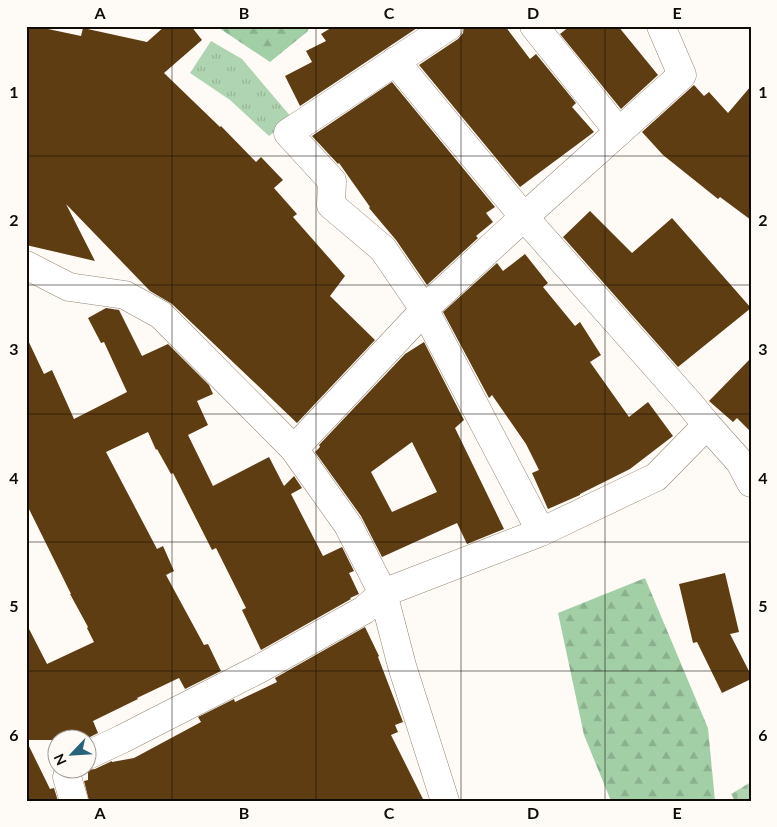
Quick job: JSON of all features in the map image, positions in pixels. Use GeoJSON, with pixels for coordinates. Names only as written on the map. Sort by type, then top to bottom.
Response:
{"type":"FeatureCollection","features":[{"type":"Feature","properties":{"kind":"street"},"geometry":{"type":"LineString","coordinates":[[448,26],[288,133],[332,182],[331,205],[384,250],[424,309],[541,532]]}},
{"type":"Feature","properties":{"kind":"street"},"geometry":{"type":"LineString","coordinates":[[534,26],[619,132]]}},
{"type":"Feature","properties":{"kind":"street"},"geometry":{"type":"LineString","coordinates":[[294,448],[424,309],[682,75],[661,26]]}},
{"type":"Feature","properties":{"kind":"street"},"geometry":{"type":"LineString","coordinates":[[395,61],[524,217],[740,462],[751,484]]}},
{"type":"Feature","properties":{"kind":"street"},"geometry":{"type":"LineString","coordinates":[[26,265],[70,287],[125,295],[161,315],[294,448],[348,525],[383,593],[402,666],[445,801]]}},
{"type":"Feature","properties":{"kind":"street"},"geometry":{"type":"LineString","coordinates":[[98,750],[259,670],[364,610],[383,593],[541,532],[656,477],[707,425]]}},
{"type":"Feature","properties":{"kind":"street"},"geometry":{"type":"LineString","coordinates":[[68,780],[74,801]]}},
{"type":"Feature","properties":{"kind":"green space"},"geometry":{"type":"Polygon","coordinates":[[[218,26],[310,26],[307,32],[270,62],[218,26]]]}},
{"type":"Feature","properties":{"kind":"green space"},"geometry":{"type":"Polygon","coordinates":[[[211,41],[242,59],[292,118],[269,136],[230,100],[190,73],[211,41]]]}},
{"type":"Feature","properties":{"kind":"green space"},"geometry":{"type":"Polygon","coordinates":[[[645,578],[708,728],[715,801],[611,801],[584,735],[558,613],[645,578]]]}},
{"type":"Feature","properties":{"kind":"green space"},"geometry":{"type":"Polygon","coordinates":[[[751,782],[751,801],[735,801],[731,794],[751,782]]]}},
{"type":"Feature","properties":{"kind":"building"},"geometry":{"type":"Polygon","coordinates":[[[26,26],[81,36],[83,28],[147,42],[165,26],[191,26],[202,40],[164,73],[221,126],[256,162],[261,157],[283,180],[274,188],[297,214],[293,217],[345,276],[330,296],[375,340],[297,423],[172,304],[150,291],[66,204],[95,261],[26,245],[26,26]]]}},
{"type":"Feature","properties":{"kind":"building"},"geometry":{"type":"Polygon","coordinates":[[[334,26],[420,26],[300,106],[285,76],[312,62],[306,51],[326,41],[321,34],[334,26]]]}},
{"type":"Feature","properties":{"kind":"building"},"geometry":{"type":"Polygon","coordinates":[[[464,26],[505,26],[530,59],[536,54],[576,103],[572,107],[594,132],[520,187],[419,65],[458,39],[463,33],[464,26]]]}},
{"type":"Feature","properties":{"kind":"building"},"geometry":{"type":"Polygon","coordinates":[[[570,26],[618,26],[658,75],[621,109],[560,34],[570,26]]]}},
{"type":"Feature","properties":{"kind":"building"},"geometry":{"type":"Polygon","coordinates":[[[392,82],[495,207],[486,213],[493,222],[476,236],[478,238],[427,285],[396,240],[369,208],[339,163],[312,136],[392,82]]]}},
{"type":"Feature","properties":{"kind":"building"},"geometry":{"type":"Polygon","coordinates":[[[694,85],[704,96],[709,92],[728,113],[751,86],[751,220],[720,197],[718,199],[663,155],[642,132],[694,85]]]}},
{"type":"Feature","properties":{"kind":"building"},"geometry":{"type":"Polygon","coordinates":[[[590,211],[632,253],[672,218],[751,308],[678,367],[563,237],[590,211]]]}},
{"type":"Feature","properties":{"kind":"building"},"geometry":{"type":"Polygon","coordinates":[[[525,254],[548,283],[543,287],[575,326],[580,322],[601,355],[590,362],[629,417],[648,402],[673,436],[630,469],[548,509],[532,473],[539,470],[526,444],[492,395],[489,398],[443,312],[497,263],[503,271],[525,254]]]}},
{"type":"Feature","properties":{"kind":"building"},"geometry":{"type":"Polygon","coordinates":[[[106,308],[119,310],[142,356],[168,344],[209,385],[213,394],[197,401],[208,425],[188,435],[213,486],[269,457],[284,486],[294,476],[302,488],[291,494],[323,556],[342,547],[354,571],[349,573],[359,594],[261,650],[242,610],[246,608],[216,548],[212,550],[173,473],[171,474],[156,450],[148,432],[106,452],[157,549],[163,546],[174,571],[166,575],[204,645],[208,644],[221,671],[185,689],[179,678],[93,721],[97,730],[48,730],[48,740],[26,740],[26,623],[47,664],[94,642],[26,503],[26,336],[44,374],[52,370],[74,419],[127,392],[104,342],[101,343],[88,318],[106,308]]]}},
{"type":"Feature","properties":{"kind":"building"},"geometry":{"type":"Polygon","coordinates":[[[424,342],[464,420],[455,428],[504,529],[467,544],[457,523],[382,557],[361,516],[315,452],[320,447],[319,445],[405,354],[424,342]],[[412,442],[371,472],[392,512],[437,492],[412,442]]]}},
{"type":"Feature","properties":{"kind":"building"},"geometry":{"type":"Polygon","coordinates":[[[751,358],[751,432],[737,418],[733,422],[709,401],[751,358]]]}},
{"type":"Feature","properties":{"kind":"building"},"geometry":{"type":"Polygon","coordinates":[[[725,573],[739,632],[730,634],[751,675],[751,679],[722,693],[697,642],[693,643],[679,584],[725,573]]]}},
{"type":"Feature","properties":{"kind":"building"},"geometry":{"type":"Polygon","coordinates":[[[365,627],[379,656],[403,722],[395,725],[398,732],[391,735],[424,801],[89,801],[84,781],[98,780],[98,768],[112,761],[134,758],[201,722],[198,717],[234,699],[235,702],[277,682],[275,678],[365,627]]]}},
{"type":"Feature","properties":{"kind":"building"},"geometry":{"type":"Polygon","coordinates":[[[26,740],[50,789],[54,788],[58,801],[26,801],[26,740]]]}}]}
